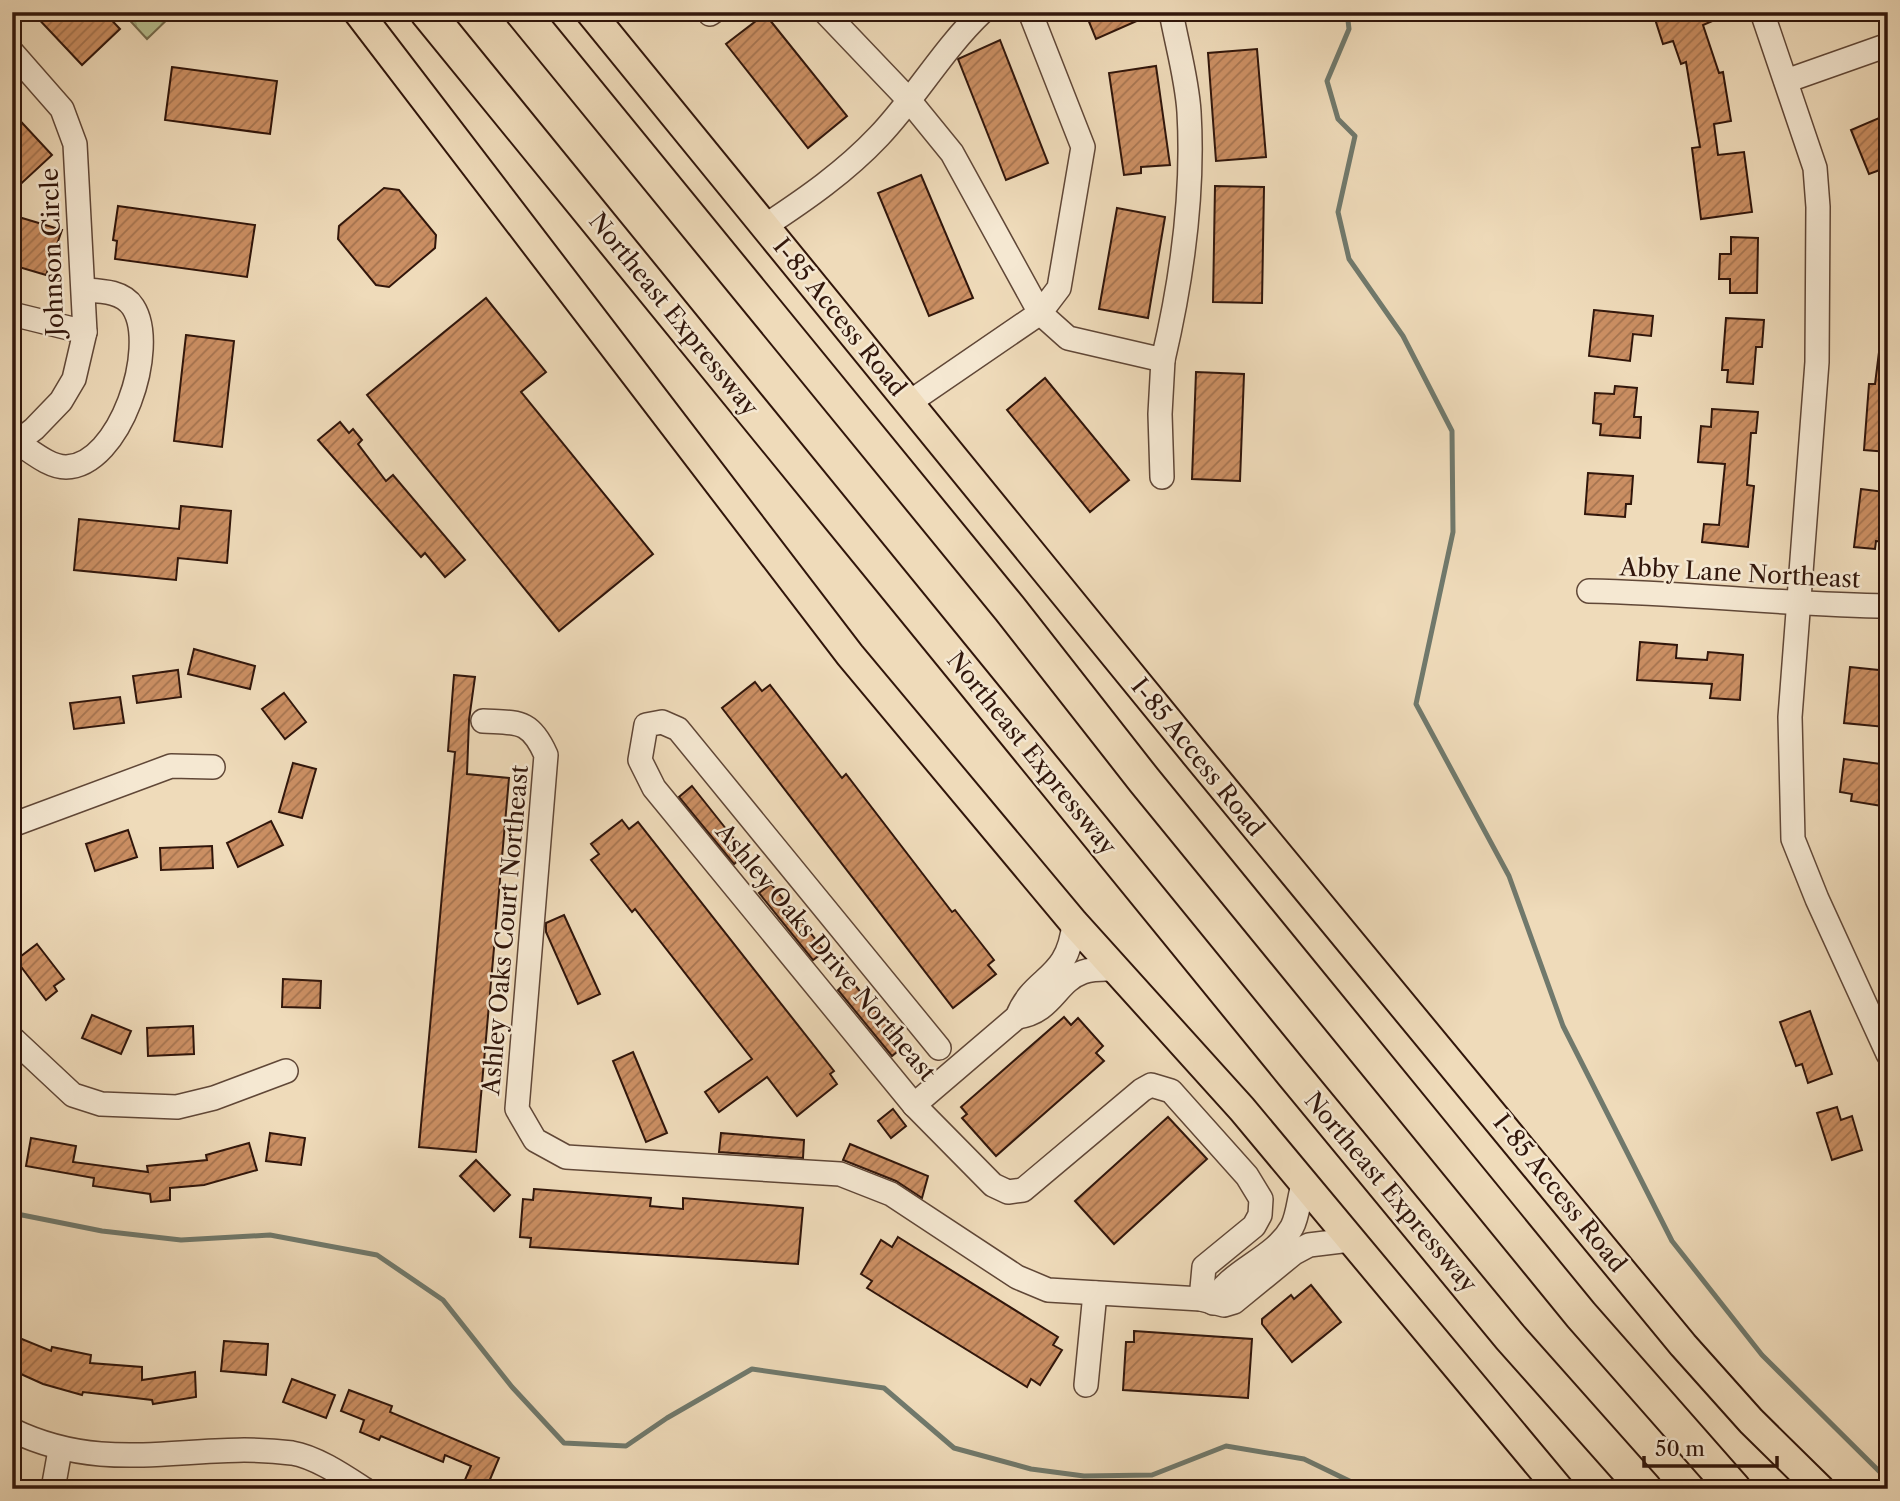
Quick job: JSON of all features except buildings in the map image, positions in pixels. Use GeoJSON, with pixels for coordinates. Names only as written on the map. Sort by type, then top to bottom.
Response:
{"type":"FeatureCollection","features":[{"type":"Feature","properties":{"kind":"highway","name":"Northeast Expressway"},"geometry":{"type":"LineString","coordinates":[[427,12],[1293,1074],[1510,1337],[1645,1489]]}},
{"type":"Feature","properties":{"kind":"highway"},"geometry":{"type":"LineString","coordinates":[[522,12],[1010,609],[1144,780],[1572,1305],[1734,1489]]}},
{"type":"Feature","properties":{"kind":"main road"},"geometry":{"type":"LineString","coordinates":[[358,12],[850,655],[1074,923],[1242,1109],[1559,1489]]}},
{"type":"Feature","properties":{"kind":"main road","name":"I-85 Access Road"},"geometry":{"type":"LineString","coordinates":[[590,12],[1192,750],[1502,1122],[1683,1345],[1751,1421],[1819,1488]]}},
{"type":"Feature","properties":{"kind":"street"},"geometry":{"type":"LineString","coordinates":[[825,12],[908,99],[952,153],[1040,313],[1068,338],[1163,360]]}},
{"type":"Feature","properties":{"kind":"street"},"geometry":{"type":"LineString","coordinates":[[765,226],[827,185],[880,135],[961,33],[982,12]]}},
{"type":"Feature","properties":{"kind":"street"},"geometry":{"type":"LineString","coordinates":[[910,402],[1040,313],[1059,288],[1083,147],[1030,12]]}},
{"type":"Feature","properties":{"kind":"street"},"geometry":{"type":"LineString","coordinates":[[1163,477],[1160,414],[1163,360],[1176,304],[1189,212],[1189,110],[1171,12]]}},
{"type":"Feature","properties":{"kind":"street"},"geometry":{"type":"LineString","coordinates":[[1762,12],[1815,168],[1818,207],[1817,362],[1790,717],[1793,839],[1817,899],[1888,1054]]}},
{"type":"Feature","properties":{"kind":"street"},"geometry":{"type":"LineString","coordinates":[[1786,81],[1888,44]]}},
{"type":"Feature","properties":{"kind":"street","name":"Johnson Circle"},"geometry":{"type":"LineString","coordinates":[[12,52],[62,109],[75,144],[85,332],[74,379],[61,401],[15,444]]}},
{"type":"Feature","properties":{"kind":"street"},"geometry":{"type":"LineString","coordinates":[[15,444],[56,465],[81,465],[95,455],[122,423],[137,371],[137,317],[132,306],[121,296],[84,290]]}},
{"type":"Feature","properties":{"kind":"street"},"geometry":{"type":"LineString","coordinates":[[12,314],[85,332]]}},
{"type":"Feature","properties":{"kind":"street","name":"Abby Lane Northeast"},"geometry":{"type":"LineString","coordinates":[[1589,592],[1649,592],[1798,605],[1888,606]]}},
{"type":"Feature","properties":{"kind":"street","name":"Ashley Oaks Court Northeast"},"geometry":{"type":"LineString","coordinates":[[482,721],[518,723],[537,734],[546,755],[517,1109],[535,1140],[566,1157],[840,1174],[891,1194],[1017,1277],[1048,1290],[1207,1301],[1224,1306],[1240,1286],[1268,1264],[1309,1245],[1350,1240]]}},
{"type":"Feature","properties":{"kind":"street","name":"Ashley Oaks Drive Northeast"},"geometry":{"type":"LineString","coordinates":[[939,1048],[678,729],[662,722],[646,725],[640,760],[654,789],[914,1105],[1017,1017],[1023,1003],[1054,981],[1085,971],[1116,969]]}},
{"type":"Feature","properties":{"kind":"street"},"geometry":{"type":"LineString","coordinates":[[12,825],[172,766],[213,767]]}},
{"type":"Feature","properties":{"kind":"street","name":"Ashley Oaks Drive Northeast"},"geometry":{"type":"LineString","coordinates":[[1054,981],[1072,948],[1074,923]]}},
{"type":"Feature","properties":{"kind":"street"},"geometry":{"type":"LineString","coordinates":[[12,1038],[73,1095],[100,1104],[177,1107],[225,1094],[286,1071]]}},
{"type":"Feature","properties":{"kind":"street"},"geometry":{"type":"LineString","coordinates":[[914,1105],[993,1185],[1008,1192],[1023,1190],[1142,1090],[1151,1085],[1171,1091],[1247,1176],[1261,1199],[1260,1214],[1254,1226],[1204,1267],[1207,1301]]}},
{"type":"Feature","properties":{"kind":"street","name":"Ashley Oaks Court Northeast"},"geometry":{"type":"LineString","coordinates":[[1268,1264],[1293,1226],[1304,1185]]}},
{"type":"Feature","properties":{"kind":"street"},"geometry":{"type":"LineString","coordinates":[[1086,1385],[1095,1293]]}},
{"type":"Feature","properties":{"kind":"street"},"geometry":{"type":"LineString","coordinates":[[12,1430],[60,1450],[97,1456],[154,1457],[242,1451],[295,1453],[364,1489]]}},
{"type":"Feature","properties":{"kind":"street"},"geometry":{"type":"LineString","coordinates":[[53,1489],[60,1450]]}},
{"type":"Feature","properties":{"kind":"green space"},"geometry":{"type":"Polygon","coordinates":[[[122,12],[175,12],[147,39],[122,12]]]}},
{"type":"Feature","properties":{"kind":"waterway"},"geometry":{"type":"LineString","coordinates":[[1347,12],[1349,29],[1327,81],[1338,119],[1355,136],[1338,212],[1349,259],[1403,336],[1452,431],[1453,532],[1416,704],[1509,876],[1563,1026],[1672,1241],[1762,1355],[1888,1480]]}},
{"type":"Feature","properties":{"kind":"waterway"},"geometry":{"type":"LineString","coordinates":[[12,1213],[102,1231],[181,1240],[270,1235],[377,1255],[443,1300],[512,1387],[564,1443],[626,1446],[667,1418],[752,1369],[884,1388],[954,1448],[1031,1469],[1084,1476],[1152,1475],[1226,1446],[1304,1459],[1366,1489]]}}]}
